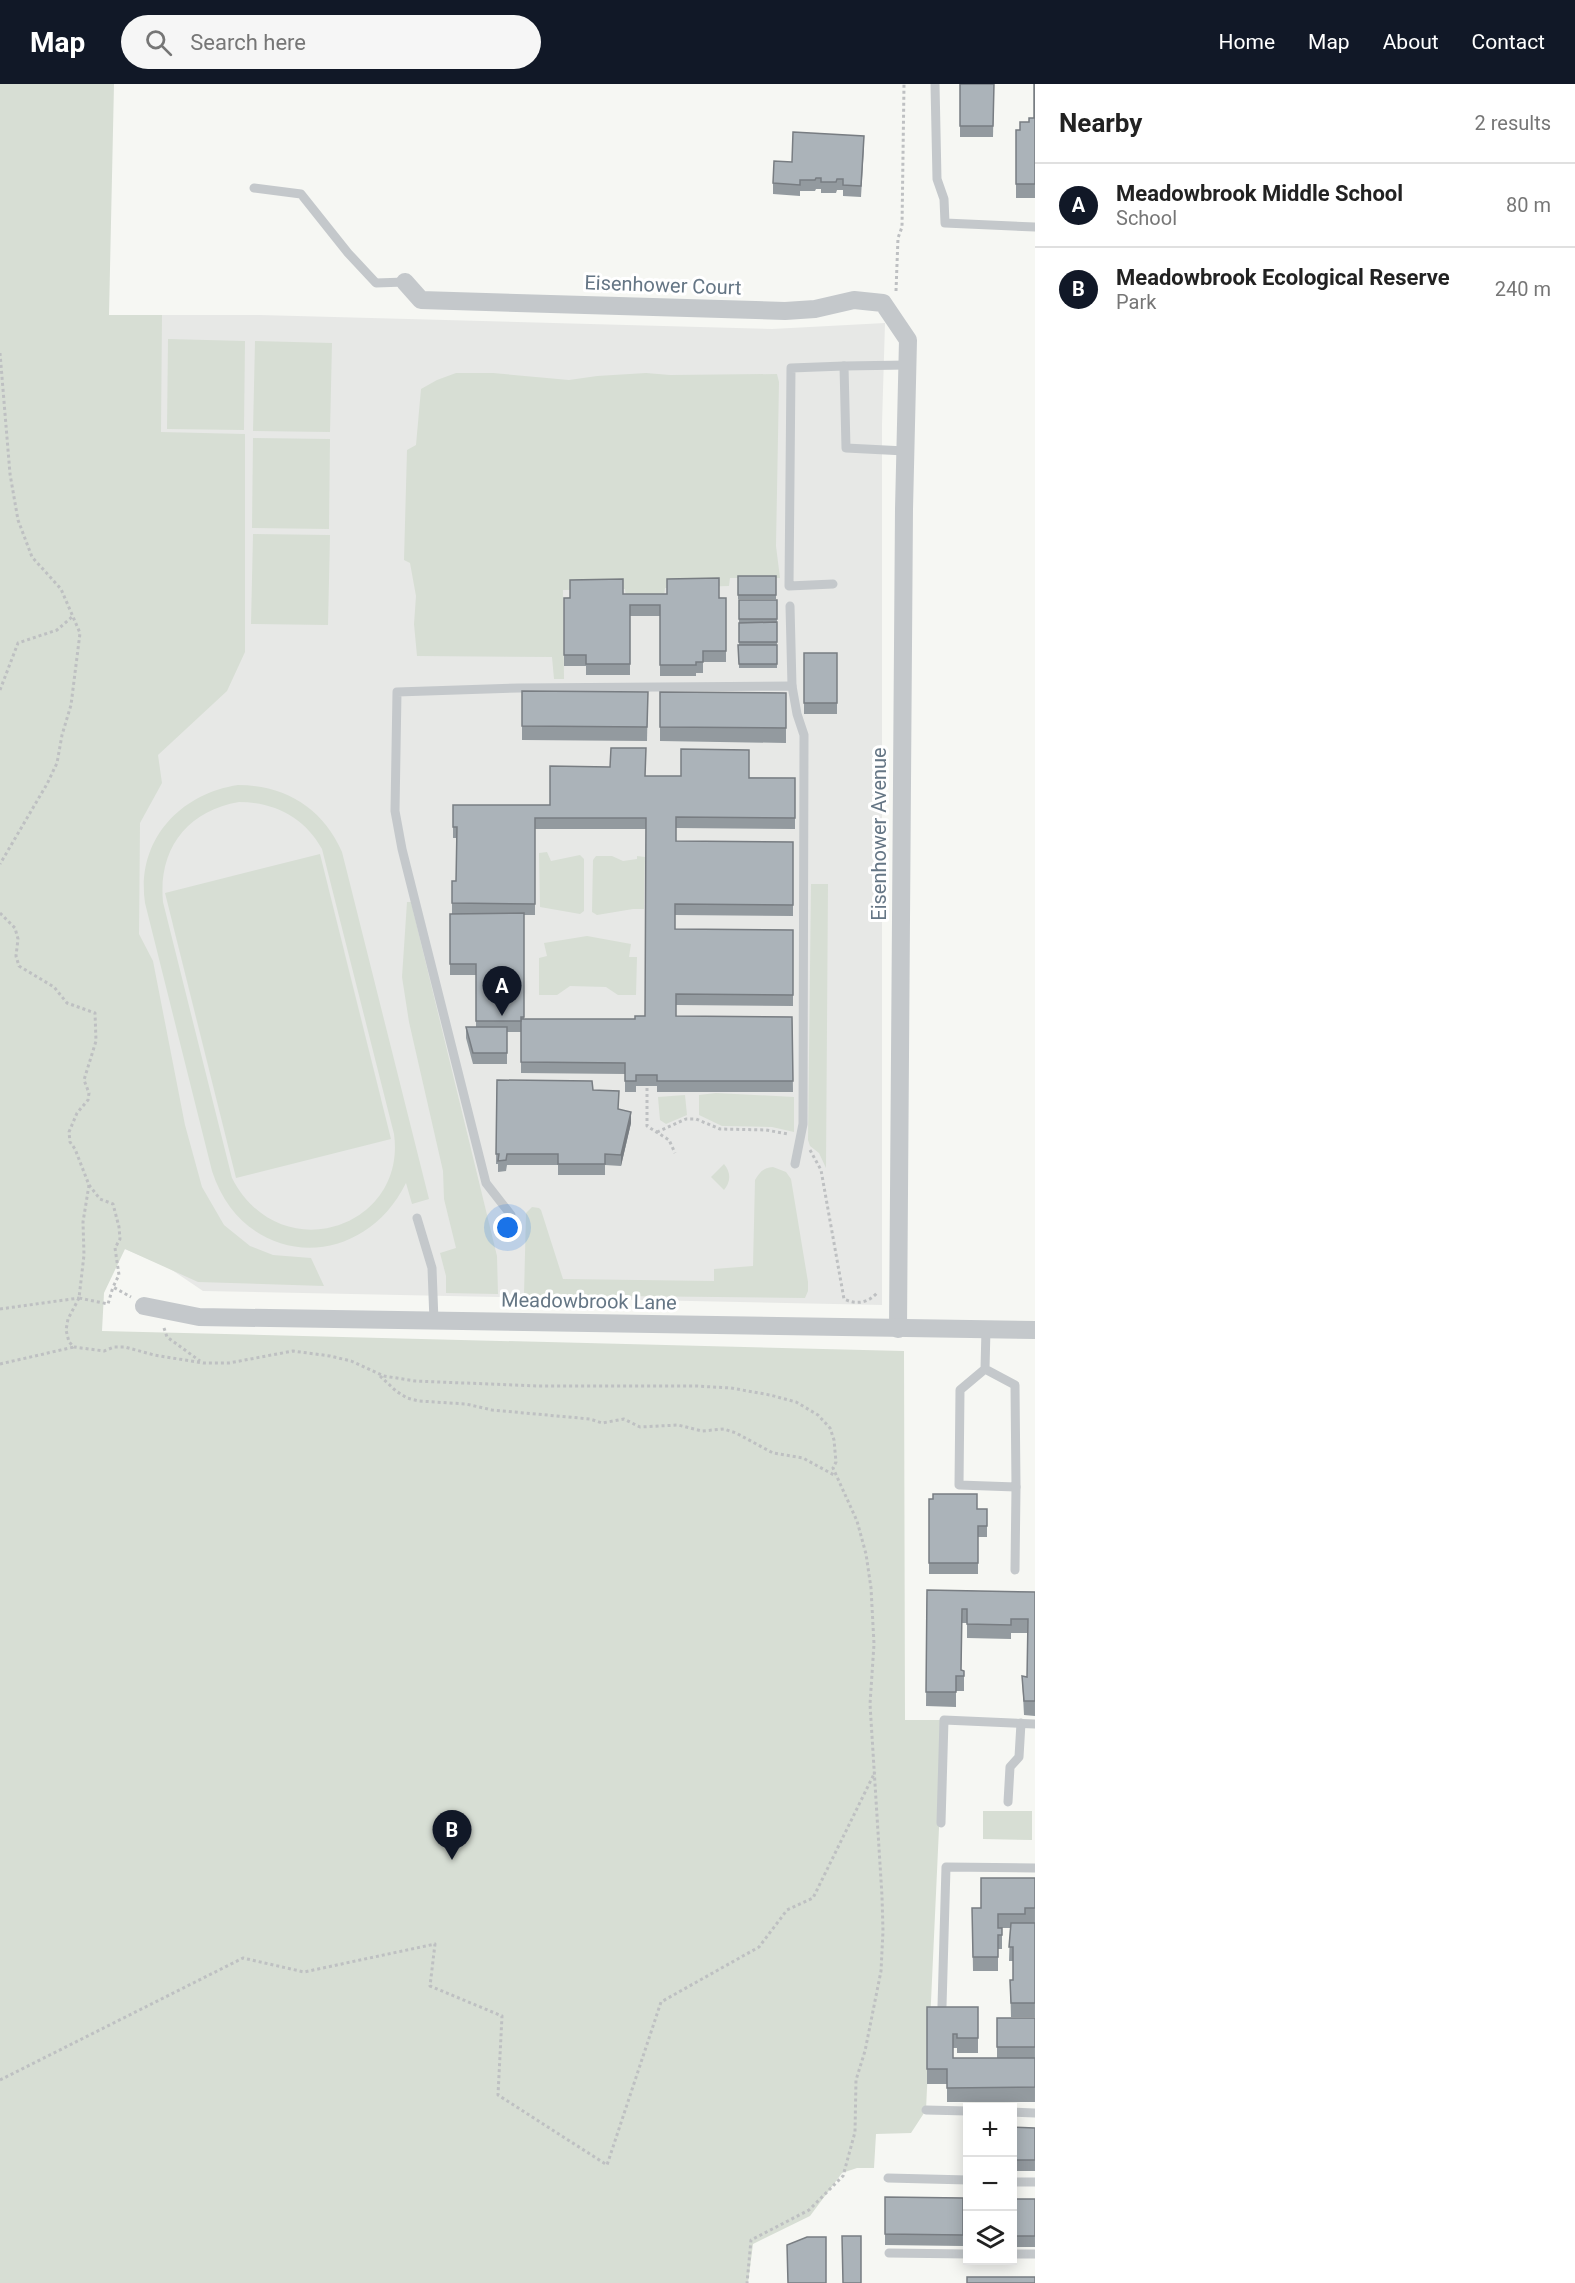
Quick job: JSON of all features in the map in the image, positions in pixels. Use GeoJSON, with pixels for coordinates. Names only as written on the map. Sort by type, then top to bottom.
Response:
{"type":"FeatureCollection","features":[{"type":"Feature","properties":{"kind":"street","name":"Eisenhower Court"},"geometry":{"type":"LineString","coordinates":[[405,282],[421,300],[785,311],[815,309],[854,300],[883,303],[889,311]]}},
{"type":"Feature","properties":{"kind":"street","name":"Eisenhower Avenue"},"geometry":{"type":"LineString","coordinates":[[889,311],[908,340],[905,451],[898,1329]]}},
{"type":"Feature","properties":{"kind":"street","name":"Meadowbrook Lane"},"geometry":{"type":"LineString","coordinates":[[146,1306],[199,1317],[1035,1330]]}},
{"type":"Feature","properties":{"kind":"lane"},"geometry":{"type":"LineString","coordinates":[[935,84],[937,179],[944,199],[945,223],[1035,227]]}},
{"type":"Feature","properties":{"kind":"lane"},"geometry":{"type":"LineString","coordinates":[[254,188],[301,194],[348,253],[376,283],[405,282]]}},
{"type":"Feature","properties":{"kind":"lane"},"geometry":{"type":"LineString","coordinates":[[833,584],[789,586],[791,368],[908,365]]}},
{"type":"Feature","properties":{"kind":"lane"},"geometry":{"type":"LineString","coordinates":[[844,366],[846,448],[905,451]]}},
{"type":"Feature","properties":{"kind":"lane"},"geometry":{"type":"LineString","coordinates":[[790,606],[792,686],[797,714],[804,735],[803,1124],[795,1164]]}},
{"type":"Feature","properties":{"kind":"lane"},"geometry":{"type":"LineString","coordinates":[[511,1215],[486,1183],[402,849],[394,811],[397,692],[519,688],[792,686]]}},
{"type":"Feature","properties":{"kind":"lane"},"geometry":{"type":"LineString","coordinates":[[417,1218],[432,1268],[434,1321]]}},
{"type":"Feature","properties":{"kind":"lane"},"geometry":{"type":"LineString","coordinates":[[986,1329],[985,1369],[960,1390],[959,1485],[1016,1487]]}},
{"type":"Feature","properties":{"kind":"lane"},"geometry":{"type":"LineString","coordinates":[[985,1369],[1015,1385],[1015,1570]]}},
{"type":"Feature","properties":{"kind":"lane"},"geometry":{"type":"LineString","coordinates":[[941,1823],[944,1720],[1035,1724]]}},
{"type":"Feature","properties":{"kind":"lane"},"geometry":{"type":"LineString","coordinates":[[1008,1802],[1010,1767],[1019,1757],[1021,1723]]}},
{"type":"Feature","properties":{"kind":"lane"},"geometry":{"type":"LineString","coordinates":[[942,2006],[946,1867],[1035,1868]]}},
{"type":"Feature","properties":{"kind":"lane"},"geometry":{"type":"LineString","coordinates":[[926,2110],[963,2111]]}},
{"type":"Feature","properties":{"kind":"lane"},"geometry":{"type":"LineString","coordinates":[[1017,2112],[1035,2113]]}},
{"type":"Feature","properties":{"kind":"lane"},"geometry":{"type":"LineString","coordinates":[[888,2178],[963,2181]]}},
{"type":"Feature","properties":{"kind":"lane"},"geometry":{"type":"LineString","coordinates":[[1017,2182],[1035,2182]]}},
{"type":"Feature","properties":{"kind":"lane"},"geometry":{"type":"LineString","coordinates":[[889,2253],[963,2254]]}},
{"type":"Feature","properties":{"kind":"lane"},"geometry":{"type":"LineString","coordinates":[[1017,2254],[1035,2254]]}},
{"type":"Feature","properties":{"kind":"path"},"geometry":{"type":"LineString","coordinates":[[889,311],[895,305],[898,238],[902,227],[904,84]]}},
{"type":"Feature","properties":{"kind":"path"},"geometry":{"type":"LineString","coordinates":[[0,353],[10,474],[18,520],[32,557],[61,589],[80,633],[71,705],[57,763],[0,864]]}},
{"type":"Feature","properties":{"kind":"path"},"geometry":{"type":"LineString","coordinates":[[0,690],[18,643],[57,630],[73,616]]}},
{"type":"Feature","properties":{"kind":"path"},"geometry":{"type":"LineString","coordinates":[[0,913],[15,928],[18,939],[16,956],[19,966],[54,987],[67,1003],[95,1013],[96,1041],[84,1080],[89,1093],[88,1100],[77,1113],[69,1132],[70,1142],[89,1185],[100,1199],[113,1204],[120,1239],[115,1248],[119,1275],[108,1304],[79,1299],[0,1309]]}},
{"type":"Feature","properties":{"kind":"path"},"geometry":{"type":"LineString","coordinates":[[648,1075],[647,1126],[669,1140],[675,1153]]}},
{"type":"Feature","properties":{"kind":"path"},"geometry":{"type":"LineString","coordinates":[[657,1132],[686,1119],[696,1119],[720,1129],[780,1132],[800,1140],[816,1158],[821,1170],[844,1299],[861,1302],[870,1300],[877,1293]]}},
{"type":"Feature","properties":{"kind":"path"},"geometry":{"type":"LineString","coordinates":[[74,1347],[69,1342],[66,1330],[68,1319],[79,1299],[84,1255],[83,1222],[89,1185]]}},
{"type":"Feature","properties":{"kind":"path"},"geometry":{"type":"LineString","coordinates":[[113,1287],[146,1306]]}},
{"type":"Feature","properties":{"kind":"path"},"geometry":{"type":"LineString","coordinates":[[167,1337],[202,1363]]}},
{"type":"Feature","properties":{"kind":"path"},"geometry":{"type":"LineString","coordinates":[[0,1364],[74,1347],[104,1351],[114,1347],[133,1348],[154,1355],[202,1363],[229,1363],[268,1354],[302,1352],[351,1361],[378,1374],[415,1381],[731,1388],[770,1395],[808,1407],[830,1428],[836,1449],[836,1462],[833,1468],[857,1521],[869,1566],[874,1644],[870,1704],[883,1931],[881,1971],[866,2051],[856,2080],[855,2132],[843,2175],[809,2210],[751,2240],[747,2283]]}},
{"type":"Feature","properties":{"kind":"path"},"geometry":{"type":"LineString","coordinates":[[378,1374],[396,1391],[407,1398],[418,1401],[466,1404],[492,1410],[590,1419],[602,1423],[624,1419],[640,1427],[678,1425],[702,1431],[724,1429],[773,1453],[803,1458],[829,1470],[836,1476]]}},
{"type":"Feature","properties":{"kind":"path"},"geometry":{"type":"LineString","coordinates":[[0,2080],[243,1958],[304,1972],[435,1944],[430,1986],[502,2016],[498,2096],[607,2165],[661,2002],[759,1947],[787,1910],[813,1898],[875,1772]]}},
{"type":"Feature","properties":{"kind":"shaded area"},"geometry":{"type":"Polygon","coordinates":[[[0,84],[114,84],[109,315],[162,315],[161,432],[245,434],[245,652],[227,691],[158,755],[162,783],[140,823],[139,934],[153,961],[185,1125],[202,1187],[224,1225],[250,1246],[273,1255],[311,1258],[324,1286],[198,1282],[125,1249],[104,1293],[102,1331],[904,1351],[905,1720],[944,1720],[926,2110],[911,2133],[876,2134],[874,2168],[857,2168],[842,2173],[810,2216],[753,2244],[748,2283],[0,2283],[0,84]]]}},
{"type":"Feature","properties":{"kind":"shaded area"},"geometry":{"type":"Polygon","coordinates":[[[109,315],[260,315],[772,329],[885,323],[882,424],[882,1305],[203,1291],[169,1268],[125,1249],[109,315]]]}},
{"type":"Feature","properties":{"kind":"shaded area"},"geometry":{"type":"Polygon","coordinates":[[[168,339],[245,341],[244,430],[167,429],[168,339]]]}},
{"type":"Feature","properties":{"kind":"shaded area"},"geometry":{"type":"Polygon","coordinates":[[[255,341],[332,343],[330,432],[253,431],[255,341]]]}},
{"type":"Feature","properties":{"kind":"shaded area"},"geometry":{"type":"Polygon","coordinates":[[[456,373],[493,373],[569,380],[646,373],[670,375],[777,374],[779,382],[776,546],[780,578],[730,578],[729,586],[665,588],[664,598],[626,598],[625,589],[563,590],[564,679],[554,679],[552,657],[417,656],[414,624],[416,596],[410,563],[404,560],[407,450],[416,445],[421,389],[456,373]]]}},
{"type":"Feature","properties":{"kind":"shaded area"},"geometry":{"type":"Polygon","coordinates":[[[253,438],[330,439],[329,529],[252,528],[253,438]]]}},
{"type":"Feature","properties":{"kind":"shaded area"},"geometry":{"type":"Polygon","coordinates":[[[253,534],[330,535],[328,625],[251,624],[253,534]]]}},
{"type":"Feature","properties":{"kind":"shaded area"},"geometry":{"type":"Polygon","coordinates":[[[238,785],[255,786],[287,795],[313,811],[334,836],[342,852],[429,1199],[412,1204],[406,1183],[386,1213],[361,1233],[333,1245],[304,1248],[275,1241],[249,1227],[227,1203],[212,1171],[145,903],[144,880],[147,860],[166,824],[180,810],[217,790],[238,785]],[[239,802],[204,814],[180,836],[171,849],[165,865],[163,902],[232,1178],[253,1206],[279,1223],[307,1230],[336,1226],[361,1214],[381,1194],[393,1167],[394,1134],[322,849],[307,829],[288,814],[265,805],[239,802]]]}},
{"type":"Feature","properties":{"kind":"shaded area"},"geometry":{"type":"Polygon","coordinates":[[[547,852],[551,861],[580,855],[584,859],[584,911],[580,914],[540,907],[539,853],[547,852]]]}},
{"type":"Feature","properties":{"kind":"shaded area"},"geometry":{"type":"Polygon","coordinates":[[[320,854],[391,1139],[236,1178],[165,893],[320,854]]]}},
{"type":"Feature","properties":{"kind":"shaded area"},"geometry":{"type":"Polygon","coordinates":[[[596,856],[612,856],[623,861],[637,859],[637,856],[645,857],[644,909],[597,915],[592,912],[593,860],[596,856]]]}},
{"type":"Feature","properties":{"kind":"shaded area"},"geometry":{"type":"Polygon","coordinates":[[[811,884],[828,884],[826,1168],[819,1153],[810,1146],[808,1140],[811,884]]]}},
{"type":"Feature","properties":{"kind":"shaded area"},"geometry":{"type":"Polygon","coordinates":[[[407,902],[411,902],[497,1256],[498,1294],[446,1293],[446,1276],[440,1253],[456,1248],[444,1199],[443,1171],[409,1022],[402,977],[407,902]]]}},
{"type":"Feature","properties":{"kind":"shaded area"},"geometry":{"type":"Polygon","coordinates":[[[587,936],[631,944],[629,957],[637,957],[636,995],[618,995],[606,987],[570,986],[557,995],[539,995],[539,958],[547,956],[544,943],[587,936]]]}},
{"type":"Feature","properties":{"kind":"shaded area"},"geometry":{"type":"Polygon","coordinates":[[[716,1093],[794,1097],[794,1132],[772,1127],[722,1126],[699,1115],[699,1095],[716,1093]]]}},
{"type":"Feature","properties":{"kind":"shaded area"},"geometry":{"type":"Polygon","coordinates":[[[685,1095],[687,1115],[666,1124],[660,1120],[658,1097],[685,1095]]]}},
{"type":"Feature","properties":{"kind":"shaded area"},"geometry":{"type":"Polygon","coordinates":[[[724,1164],[729,1177],[724,1190],[711,1177],[724,1164]]]}},
{"type":"Feature","properties":{"kind":"shaded area"},"geometry":{"type":"Polygon","coordinates":[[[773,1167],[786,1172],[791,1179],[808,1282],[805,1298],[524,1295],[526,1213],[532,1207],[541,1210],[563,1279],[714,1281],[714,1269],[753,1266],[755,1180],[762,1171],[773,1167]]]}},
{"type":"Feature","properties":{"kind":"shaded area"},"geometry":{"type":"Polygon","coordinates":[[[983,1811],[1032,1811],[1032,1840],[983,1839],[983,1811]]]}},
{"type":"Feature","properties":{"kind":"building"},"geometry":{"type":"Polygon","coordinates":[[[960,84],[994,84],[993,126],[960,126],[960,84]]]}},
{"type":"Feature","properties":{"kind":"building"},"geometry":{"type":"Polygon","coordinates":[[[1034,84],[1035,184],[1016,184],[1016,130],[1020,130],[1020,122],[1029,122],[1029,118],[1034,118],[1034,84]]]}},
{"type":"Feature","properties":{"kind":"building"},"geometry":{"type":"Polygon","coordinates":[[[793,132],[864,136],[861,186],[843,185],[843,179],[837,179],[836,182],[821,182],[821,178],[800,180],[800,185],[773,183],[774,161],[792,162],[793,132]]]}},
{"type":"Feature","properties":{"kind":"building"},"geometry":{"type":"Polygon","coordinates":[[[738,576],[776,576],[776,595],[738,595],[738,576]]]}},
{"type":"Feature","properties":{"kind":"building"},"geometry":{"type":"Polygon","coordinates":[[[719,578],[719,598],[726,598],[726,651],[703,651],[703,662],[696,662],[696,665],[660,665],[660,605],[630,605],[630,664],[586,664],[586,655],[564,655],[564,598],[570,598],[570,580],[623,579],[623,594],[667,594],[667,579],[719,578]]]}},
{"type":"Feature","properties":{"kind":"building"},"geometry":{"type":"Polygon","coordinates":[[[739,600],[777,600],[777,619],[739,619],[739,600]]]}},
{"type":"Feature","properties":{"kind":"building"},"geometry":{"type":"Polygon","coordinates":[[[777,622],[777,642],[739,642],[739,623],[777,622]]]}},
{"type":"Feature","properties":{"kind":"building"},"geometry":{"type":"Polygon","coordinates":[[[738,645],[777,645],[777,664],[739,664],[738,645]]]}},
{"type":"Feature","properties":{"kind":"building"},"geometry":{"type":"Polygon","coordinates":[[[804,653],[837,653],[837,703],[804,703],[804,653]]]}},
{"type":"Feature","properties":{"kind":"building"},"geometry":{"type":"Polygon","coordinates":[[[522,691],[648,692],[647,727],[522,726],[522,691]]]}},
{"type":"Feature","properties":{"kind":"building"},"geometry":{"type":"Polygon","coordinates":[[[660,692],[786,693],[786,728],[660,727],[660,692]]]}},
{"type":"Feature","properties":{"kind":"building"},"geometry":{"type":"Polygon","coordinates":[[[611,748],[646,748],[645,776],[681,776],[681,749],[749,750],[749,778],[795,778],[795,818],[676,817],[676,841],[793,842],[793,905],[675,904],[675,929],[793,930],[793,995],[676,994],[676,1016],[792,1017],[793,1081],[657,1081],[657,1075],[636,1075],[636,1081],[625,1081],[625,1063],[521,1062],[521,1019],[635,1019],[635,1016],[645,1016],[646,818],[535,818],[535,904],[452,903],[452,881],[456,881],[457,827],[453,827],[453,805],[550,805],[550,766],[610,767],[611,748]]]}},
{"type":"Feature","properties":{"kind":"building"},"geometry":{"type":"Polygon","coordinates":[[[524,913],[524,1017],[521,1017],[521,1021],[476,1021],[476,964],[450,964],[450,914],[524,913]]]}},
{"type":"Feature","properties":{"kind":"building"},"geometry":{"type":"Polygon","coordinates":[[[466,1027],[507,1027],[507,1053],[473,1053],[466,1027]]]}},
{"type":"Feature","properties":{"kind":"building"},"geometry":{"type":"Polygon","coordinates":[[[497,1080],[592,1081],[593,1090],[619,1091],[618,1109],[631,1112],[621,1155],[605,1154],[605,1164],[558,1164],[558,1154],[507,1154],[506,1160],[498,1161],[499,1154],[496,1154],[497,1080]]]}},
{"type":"Feature","properties":{"kind":"building"},"geometry":{"type":"Polygon","coordinates":[[[933,1494],[977,1494],[977,1509],[987,1509],[987,1526],[978,1526],[978,1563],[929,1563],[929,1499],[933,1499],[933,1494]]]}},
{"type":"Feature","properties":{"kind":"building"},"geometry":{"type":"Polygon","coordinates":[[[927,1590],[1035,1592],[1035,1701],[1024,1701],[1022,1676],[1027,1677],[1028,1619],[1011,1619],[1011,1625],[967,1624],[967,1609],[962,1609],[961,1670],[964,1671],[964,1676],[956,1676],[956,1692],[926,1692],[927,1590]]]}},
{"type":"Feature","properties":{"kind":"building"},"geometry":{"type":"Polygon","coordinates":[[[981,1878],[1035,1878],[1035,1908],[1025,1908],[1025,1914],[998,1914],[998,1928],[1002,1928],[1002,1935],[998,1935],[998,1957],[973,1957],[972,1908],[981,1908],[981,1878]]]}},
{"type":"Feature","properties":{"kind":"building"},"geometry":{"type":"Polygon","coordinates":[[[1011,1923],[1035,1923],[1035,2003],[1011,2003],[1010,1980],[1013,1980],[1013,1947],[1009,1947],[1011,1923]]]}},
{"type":"Feature","properties":{"kind":"building"},"geometry":{"type":"Polygon","coordinates":[[[927,2007],[978,2007],[978,2038],[957,2038],[957,2034],[953,2034],[953,2058],[1035,2058],[1035,2087],[947,2088],[947,2069],[927,2069],[927,2007]]]}},
{"type":"Feature","properties":{"kind":"building"},"geometry":{"type":"Polygon","coordinates":[[[997,2018],[1035,2018],[1035,2047],[997,2047],[997,2018]]]}},
{"type":"Feature","properties":{"kind":"building"},"geometry":{"type":"Polygon","coordinates":[[[1017,2127],[1035,2128],[1035,2160],[1017,2160],[1017,2127]]]}},
{"type":"Feature","properties":{"kind":"building"},"geometry":{"type":"Polygon","coordinates":[[[885,2197],[963,2198],[963,2235],[885,2234],[885,2197]]]}},
{"type":"Feature","properties":{"kind":"building"},"geometry":{"type":"Polygon","coordinates":[[[1017,2199],[1035,2199],[1035,2236],[1017,2236],[1017,2199]]]}},
{"type":"Feature","properties":{"kind":"building"},"geometry":{"type":"Polygon","coordinates":[[[842,2236],[861,2236],[861,2283],[843,2283],[842,2236]]]}},
{"type":"Feature","properties":{"kind":"building"},"geometry":{"type":"Polygon","coordinates":[[[807,2237],[826,2237],[826,2283],[788,2283],[787,2245],[807,2237]]]}},
{"type":"Feature","properties":{"kind":"building"},"geometry":{"type":"Polygon","coordinates":[[[967,2277],[1035,2277],[1035,2283],[967,2283],[967,2277]]]}},
{"type":"Feature","properties":{"kind":"place","name":"Meadowbrook Middle School"},"geometry":{"type":"Point","coordinates":[502,1016]}},
{"type":"Feature","properties":{"kind":"place","name":"Meadowbrook Ecological Reserve"},"geometry":{"type":"Point","coordinates":[452,1860]}}]}
